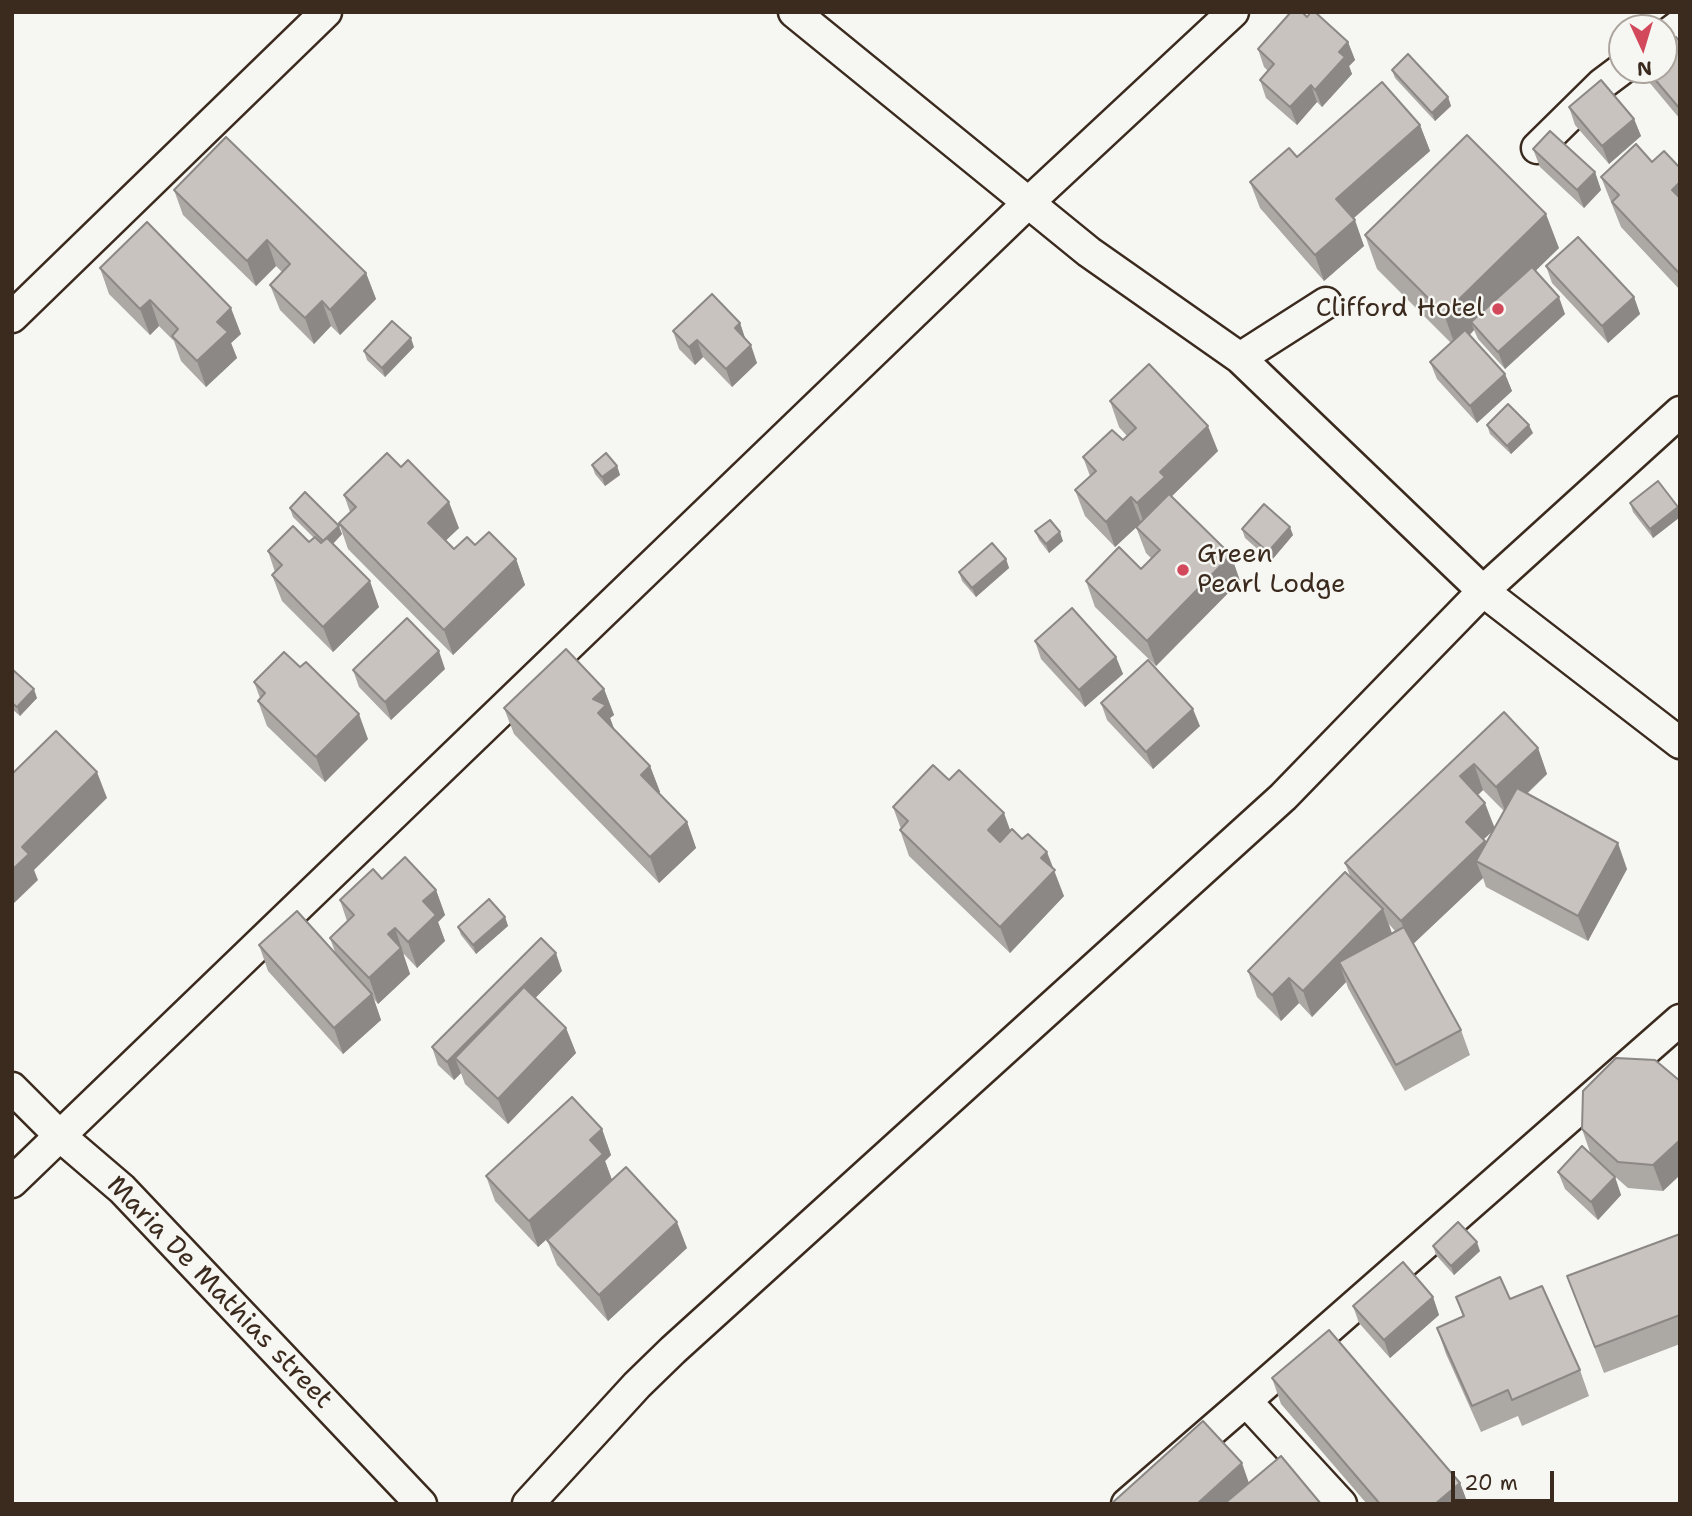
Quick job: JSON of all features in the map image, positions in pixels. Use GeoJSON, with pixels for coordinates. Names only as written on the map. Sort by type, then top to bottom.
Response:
{"type":"FeatureCollection","features":[{"type":"Feature","properties":{"kind":"street"},"geometry":{"type":"LineString","coordinates":[[12,317],[326,12]]}},
{"type":"Feature","properties":{"kind":"street"},"geometry":{"type":"LineString","coordinates":[[794,12],[1089,252],[1240,358],[1483,591],[1680,743]]}},
{"type":"Feature","properties":{"kind":"street"},"geometry":{"type":"LineString","coordinates":[[12,1182],[1029,202],[1233,12]]}},
{"type":"Feature","properties":{"kind":"street"},"geometry":{"type":"LineString","coordinates":[[1537,148],[1608,80]]}},
{"type":"Feature","properties":{"kind":"street"},"geometry":{"type":"LineString","coordinates":[[1240,358],[1326,303]]}},
{"type":"Feature","properties":{"kind":"street"},"geometry":{"type":"LineString","coordinates":[[528,1504],[637,1385],[673,1350],[1283,797],[1483,591],[1680,412]]}},
{"type":"Feature","properties":{"kind":"street"},"geometry":{"type":"LineString","coordinates":[[1127,1504],[1680,1020]]}},
{"type":"Feature","properties":{"kind":"street","name":"Maria De Mathias street"},"geometry":{"type":"LineString","coordinates":[[12,1088],[60,1136],[122,1189],[421,1504]]}},
{"type":"Feature","properties":{"kind":"street"},"geometry":{"type":"LineString","coordinates":[[1246,1401],[1341,1504]]}},
{"type":"Feature","properties":{"kind":"building"},"geometry":{"type":"Polygon","coordinates":[[[1291,12],[1302,12],[1307,17],[1311,12],[1315,12],[1348,42],[1339,52],[1345,57],[1315,90],[1311,85],[1290,107],[1260,80],[1274,64],[1258,49],[1291,12]]]}},
{"type":"Feature","properties":{"kind":"building"},"geometry":{"type":"Polygon","coordinates":[[[1678,40],[1680,42],[1680,109],[1659,84],[1678,84],[1678,40]]]}},
{"type":"Feature","properties":{"kind":"building"},"geometry":{"type":"Polygon","coordinates":[[[1408,54],[1448,97],[1432,113],[1392,70],[1408,54]]]}},
{"type":"Feature","properties":{"kind":"building"},"geometry":{"type":"Polygon","coordinates":[[[1601,80],[1634,119],[1602,146],[1569,107],[1601,80]]]}},
{"type":"Feature","properties":{"kind":"building"},"geometry":{"type":"Polygon","coordinates":[[[1382,82],[1420,125],[1336,199],[1355,220],[1315,255],[1250,182],[1289,148],[1297,157],[1382,82]]]}},
{"type":"Feature","properties":{"kind":"building"},"geometry":{"type":"Polygon","coordinates":[[[1550,131],[1595,172],[1577,190],[1533,149],[1550,131]]]}},
{"type":"Feature","properties":{"kind":"building"},"geometry":{"type":"Polygon","coordinates":[[[1467,135],[1546,214],[1444,314],[1365,235],[1467,135]]]}},
{"type":"Feature","properties":{"kind":"building"},"geometry":{"type":"Polygon","coordinates":[[[226,137],[366,273],[330,310],[322,301],[305,318],[270,285],[290,264],[267,240],[247,261],[174,190],[226,137]]]}},
{"type":"Feature","properties":{"kind":"building"},"geometry":{"type":"Polygon","coordinates":[[[1636,144],[1652,162],[1664,151],[1680,168],[1680,182],[1672,190],[1680,198],[1678,272],[1612,202],[1619,195],[1601,177],[1636,144]]]}},
{"type":"Feature","properties":{"kind":"building"},"geometry":{"type":"Polygon","coordinates":[[[147,222],[231,308],[217,322],[228,332],[197,361],[172,336],[178,329],[150,300],[140,309],[100,268],[147,222]]]}},
{"type":"Feature","properties":{"kind":"building"},"geometry":{"type":"Polygon","coordinates":[[[1578,237],[1634,297],[1602,326],[1546,266],[1578,237]]]}},
{"type":"Feature","properties":{"kind":"building"},"geometry":{"type":"Polygon","coordinates":[[[1532,267],[1559,297],[1498,352],[1471,322],[1532,267]]]}},
{"type":"Feature","properties":{"kind":"building"},"geometry":{"type":"Polygon","coordinates":[[[712,294],[740,323],[735,328],[751,345],[726,369],[697,340],[689,347],[673,331],[712,294]]]}},
{"type":"Feature","properties":{"kind":"building"},"geometry":{"type":"Polygon","coordinates":[[[392,321],[411,338],[382,368],[364,351],[392,321]]]}},
{"type":"Feature","properties":{"kind":"building"},"geometry":{"type":"Polygon","coordinates":[[[1465,330],[1505,374],[1470,406],[1430,362],[1465,330]]]}},
{"type":"Feature","properties":{"kind":"building"},"geometry":{"type":"Polygon","coordinates":[[[1149,364],[1208,426],[1160,472],[1165,477],[1137,503],[1131,497],[1106,522],[1075,490],[1096,471],[1083,457],[1112,430],[1123,440],[1136,428],[1110,401],[1149,364]]]}},
{"type":"Feature","properties":{"kind":"building"},"geometry":{"type":"Polygon","coordinates":[[[1508,404],[1529,425],[1507,446],[1487,425],[1508,404]]]}},
{"type":"Feature","properties":{"kind":"building"},"geometry":{"type":"Polygon","coordinates":[[[387,453],[401,467],[408,460],[449,502],[428,523],[454,549],[467,537],[475,545],[489,532],[516,559],[444,630],[339,523],[356,507],[344,495],[387,453]]]}},
{"type":"Feature","properties":{"kind":"building"},"geometry":{"type":"Polygon","coordinates":[[[606,453],[617,466],[602,477],[592,465],[606,453]]]}},
{"type":"Feature","properties":{"kind":"building"},"geometry":{"type":"Polygon","coordinates":[[[1658,481],[1678,507],[1650,529],[1630,503],[1658,481]]]}},
{"type":"Feature","properties":{"kind":"building"},"geometry":{"type":"Polygon","coordinates":[[[305,492],[339,526],[323,541],[290,508],[305,492]]]}},
{"type":"Feature","properties":{"kind":"building"},"geometry":{"type":"Polygon","coordinates":[[[1169,494],[1231,555],[1147,641],[1086,581],[1119,547],[1141,569],[1160,550],[1136,527],[1169,494]]]}},
{"type":"Feature","properties":{"kind":"building"},"geometry":{"type":"Polygon","coordinates":[[[1264,504],[1290,527],[1268,552],[1242,529],[1264,504]]]}},
{"type":"Feature","properties":{"kind":"building"},"geometry":{"type":"Polygon","coordinates":[[[1050,520],[1060,532],[1046,544],[1035,531],[1050,520]]]}},
{"type":"Feature","properties":{"kind":"building"},"geometry":{"type":"Polygon","coordinates":[[[293,526],[309,542],[315,537],[321,543],[327,538],[370,581],[323,627],[272,575],[282,565],[268,551],[293,526]]]}},
{"type":"Feature","properties":{"kind":"building"},"geometry":{"type":"Polygon","coordinates":[[[992,543],[1006,559],[972,588],[959,572],[992,543]]]}},
{"type":"Feature","properties":{"kind":"building"},"geometry":{"type":"Polygon","coordinates":[[[1072,608],[1116,657],[1079,690],[1035,641],[1072,608]]]}},
{"type":"Feature","properties":{"kind":"building"},"geometry":{"type":"Polygon","coordinates":[[[407,618],[439,651],[385,702],[353,670],[407,618]]]}},
{"type":"Feature","properties":{"kind":"building"},"geometry":{"type":"Polygon","coordinates":[[[566,649],[604,689],[593,699],[606,705],[598,713],[650,766],[641,775],[687,822],[650,857],[504,708],[566,649]]]}},
{"type":"Feature","properties":{"kind":"building"},"geometry":{"type":"Polygon","coordinates":[[[284,652],[300,667],[306,662],[359,714],[316,757],[258,701],[265,693],[254,682],[284,652]]]}},
{"type":"Feature","properties":{"kind":"building"},"geometry":{"type":"Polygon","coordinates":[[[1148,660],[1193,709],[1146,752],[1101,703],[1148,660]]]}},
{"type":"Feature","properties":{"kind":"building"},"geometry":{"type":"Polygon","coordinates":[[[12,669],[34,689],[17,707],[12,703],[12,669]]]}},
{"type":"Feature","properties":{"kind":"building"},"geometry":{"type":"Polygon","coordinates":[[[1504,712],[1538,748],[1496,787],[1474,764],[1460,776],[1485,803],[1466,822],[1485,841],[1401,921],[1345,863],[1504,712]]]}},
{"type":"Feature","properties":{"kind":"building"},"geometry":{"type":"Polygon","coordinates":[[[56,731],[97,772],[22,847],[29,854],[12,870],[12,774],[56,731]]]}},
{"type":"Feature","properties":{"kind":"building"},"geometry":{"type":"Polygon","coordinates":[[[933,765],[949,780],[959,770],[1004,813],[988,830],[1000,842],[1012,829],[1022,839],[1028,834],[1047,852],[1041,858],[1055,870],[1000,927],[900,830],[908,821],[893,807],[933,765]]]}},
{"type":"Feature","properties":{"kind":"building"},"geometry":{"type":"Polygon","coordinates":[[[1517,788],[1618,843],[1578,916],[1476,861],[1517,788]]]}},
{"type":"Feature","properties":{"kind":"building"},"geometry":{"type":"Polygon","coordinates":[[[405,857],[436,890],[423,901],[436,915],[408,942],[395,928],[388,934],[401,948],[369,978],[330,938],[354,915],[340,900],[373,869],[382,879],[405,857]]]}},
{"type":"Feature","properties":{"kind":"building"},"geometry":{"type":"Polygon","coordinates":[[[1345,872],[1383,909],[1303,991],[1289,978],[1272,995],[1248,971],[1345,872]]]}},
{"type":"Feature","properties":{"kind":"building"},"geometry":{"type":"Polygon","coordinates":[[[489,899],[505,917],[473,945],[458,927],[489,899]]]}},
{"type":"Feature","properties":{"kind":"building"},"geometry":{"type":"Polygon","coordinates":[[[297,911],[372,994],[334,1028],[259,945],[297,911]]]}},
{"type":"Feature","properties":{"kind":"building"},"geometry":{"type":"Polygon","coordinates":[[[1404,927],[1461,1030],[1396,1065],[1339,962],[1404,927]]]}},
{"type":"Feature","properties":{"kind":"building"},"geometry":{"type":"Polygon","coordinates":[[[541,938],[556,953],[447,1062],[432,1047],[541,938]]]}},
{"type":"Feature","properties":{"kind":"building"},"geometry":{"type":"Polygon","coordinates":[[[524,987],[566,1028],[498,1099],[455,1058],[524,987]]]}},
{"type":"Feature","properties":{"kind":"building"},"geometry":{"type":"Polygon","coordinates":[[[1616,1058],[1655,1060],[1680,1081],[1680,1140],[1653,1165],[1618,1162],[1582,1129],[1583,1091],[1616,1058]]]}},
{"type":"Feature","properties":{"kind":"building"},"geometry":{"type":"Polygon","coordinates":[[[572,1097],[602,1129],[590,1140],[603,1154],[529,1221],[486,1176],[572,1097]]]}},
{"type":"Feature","properties":{"kind":"building"},"geometry":{"type":"Polygon","coordinates":[[[1582,1146],[1615,1177],[1591,1202],[1558,1172],[1582,1146]]]}},
{"type":"Feature","properties":{"kind":"building"},"geometry":{"type":"Polygon","coordinates":[[[626,1167],[677,1222],[599,1295],[547,1240],[626,1167]]]}},
{"type":"Feature","properties":{"kind":"building"},"geometry":{"type":"Polygon","coordinates":[[[1458,1222],[1477,1242],[1451,1266],[1433,1246],[1458,1222]]]}},
{"type":"Feature","properties":{"kind":"building"},"geometry":{"type":"Polygon","coordinates":[[[1680,1234],[1680,1315],[1595,1347],[1567,1276],[1680,1234]]]}},
{"type":"Feature","properties":{"kind":"building"},"geometry":{"type":"Polygon","coordinates":[[[1403,1262],[1433,1297],[1384,1340],[1353,1306],[1403,1262]]]}},
{"type":"Feature","properties":{"kind":"building"},"geometry":{"type":"Polygon","coordinates":[[[1500,1277],[1510,1299],[1542,1286],[1580,1370],[1512,1400],[1508,1390],[1472,1406],[1437,1328],[1464,1316],[1456,1297],[1500,1277]]]}},
{"type":"Feature","properties":{"kind":"building"},"geometry":{"type":"Polygon","coordinates":[[[1329,1330],[1460,1483],[1435,1504],[1380,1504],[1272,1378],[1329,1330]]]}},
{"type":"Feature","properties":{"kind":"building"},"geometry":{"type":"Polygon","coordinates":[[[1203,1421],[1242,1463],[1197,1504],[1111,1504],[1203,1421]]]}},
{"type":"Feature","properties":{"kind":"building"},"geometry":{"type":"Polygon","coordinates":[[[1281,1456],[1321,1504],[1224,1504],[1281,1456]]]}},
{"type":"Feature","properties":{"kind":"place","name":"Clifford Hotel"},"geometry":{"type":"Point","coordinates":[1498,309]}},
{"type":"Feature","properties":{"kind":"place","name":"Green Pearl Lodge"},"geometry":{"type":"Point","coordinates":[1183,570]}}]}
